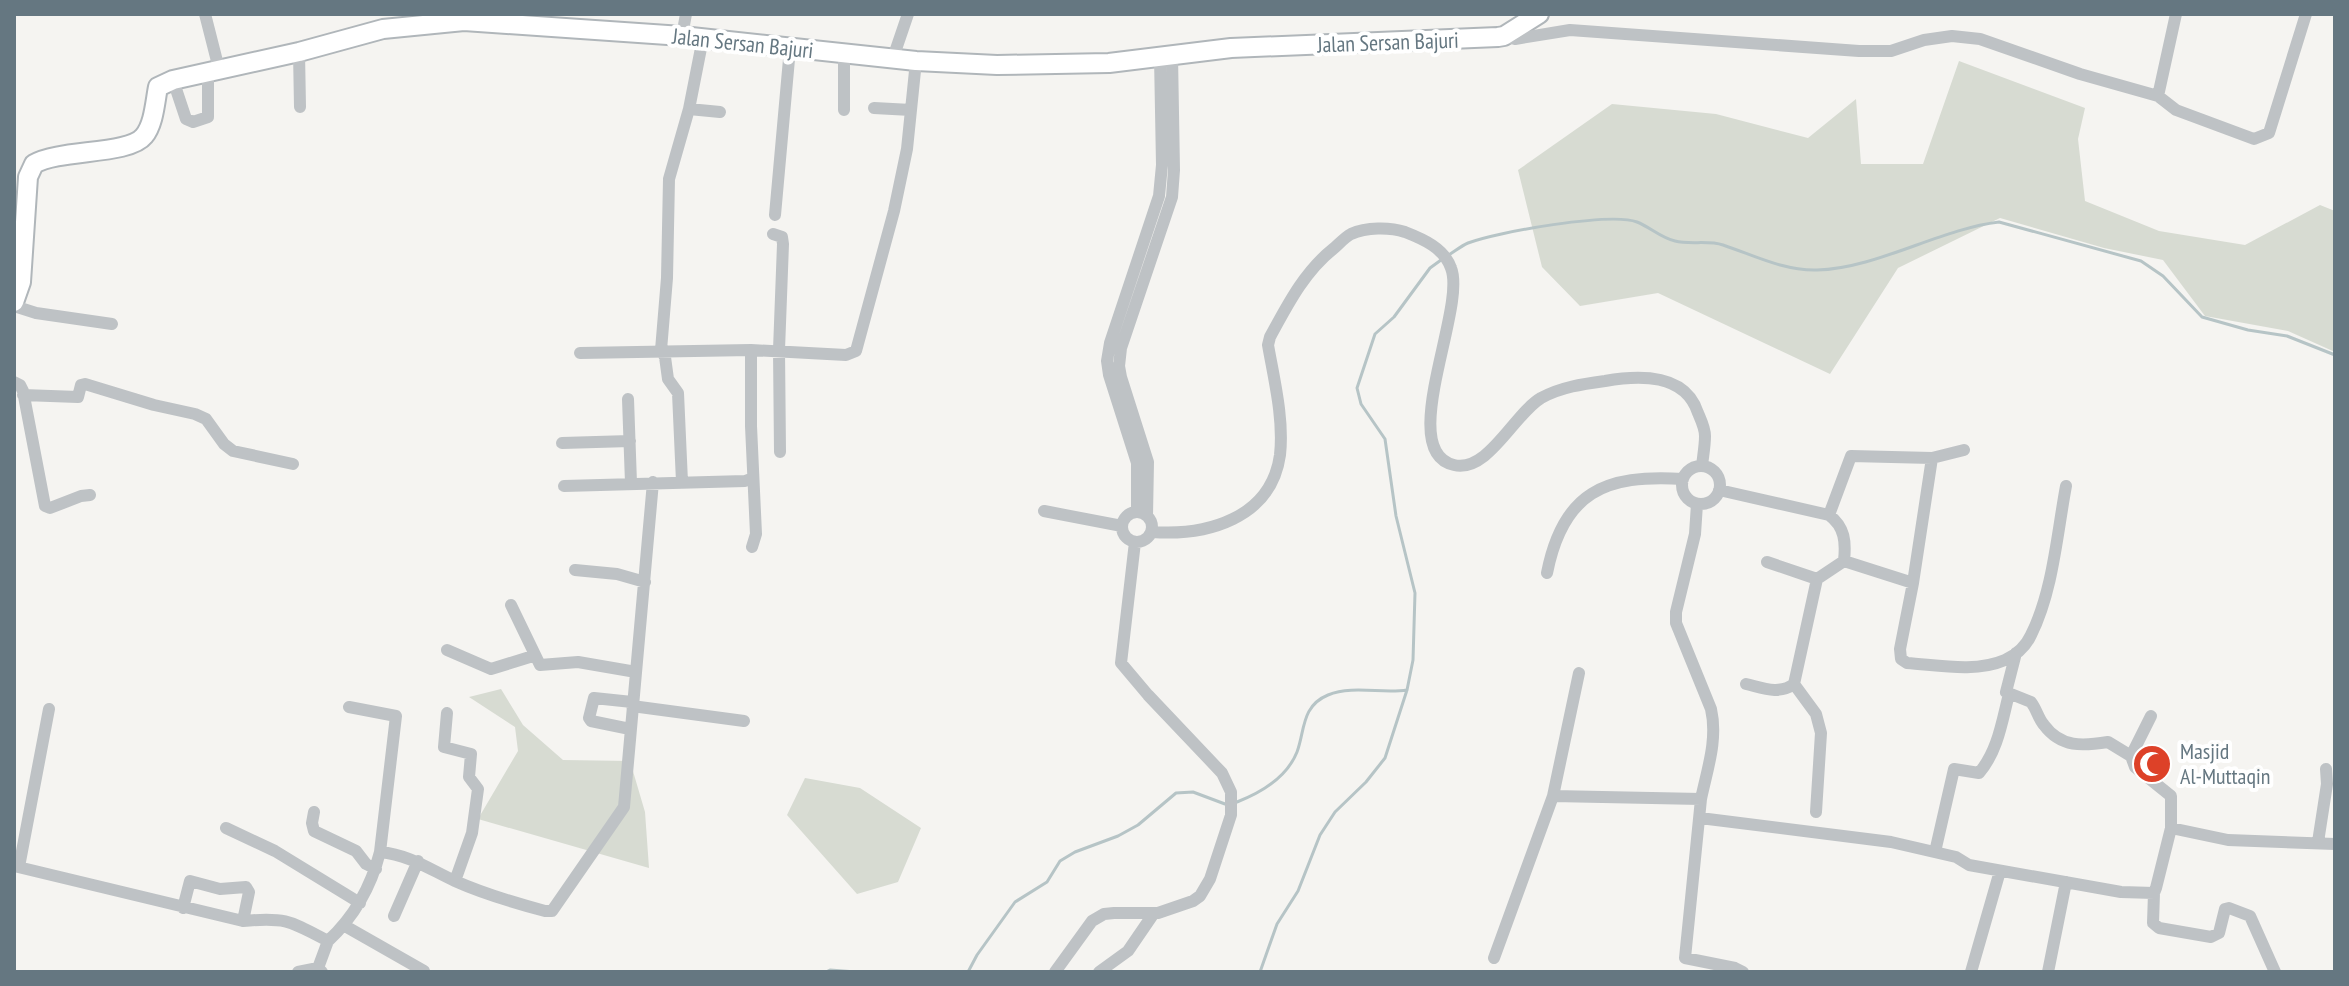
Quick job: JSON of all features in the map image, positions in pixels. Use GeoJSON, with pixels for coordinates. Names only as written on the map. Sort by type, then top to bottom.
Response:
{"type":"FeatureCollection","features":[{"type":"Feature","properties":{"kind":"main road","name":"Jalan Sersan Bajuri"},"geometry":{"type":"LineString","coordinates":[[173,80],[299,52],[413,19],[557,20],[916,61],[1036,65],[1109,63],[1231,48],[1504,36],[1539,14]]}},
{"type":"Feature","properties":{"kind":"main road"},"geometry":{"type":"LineString","coordinates":[[14,304],[21,282],[20,227],[28,177],[34,164],[65,154],[125,147],[139,140],[149,125],[158,87],[173,80]]}},
{"type":"Feature","properties":{"kind":"street"},"geometry":{"type":"LineString","coordinates":[[173,80],[186,119],[200,121],[208,117],[214,70],[205,14]]}},
{"type":"Feature","properties":{"kind":"street"},"geometry":{"type":"LineString","coordinates":[[682,36],[686,14]]}},
{"type":"Feature","properties":{"kind":"street"},"geometry":{"type":"LineString","coordinates":[[893,58],[908,14]]}},
{"type":"Feature","properties":{"kind":"street"},"geometry":{"type":"LineString","coordinates":[[2158,96],[2176,14]]}},
{"type":"Feature","properties":{"kind":"street"},"geometry":{"type":"LineString","coordinates":[[1504,36],[1515,39],[1570,30],[1875,51],[1891,51],[1924,40],[1952,36],[1980,39],[2080,74],[2158,96],[2176,110],[2254,139],[2269,133],[2306,14]]}},
{"type":"Feature","properties":{"kind":"street"},"geometry":{"type":"LineString","coordinates":[[682,482],[678,393],[668,379],[661,350],[667,278],[669,179],[689,109],[703,38]]}},
{"type":"Feature","properties":{"kind":"street"},"geometry":{"type":"LineString","coordinates":[[775,215],[790,48]]}},
{"type":"Feature","properties":{"kind":"street"},"geometry":{"type":"LineString","coordinates":[[299,52],[300,107]]}},
{"type":"Feature","properties":{"kind":"street"},"geometry":{"type":"LineString","coordinates":[[844,54],[844,110]]}},
{"type":"Feature","properties":{"kind":"street"},"geometry":{"type":"LineString","coordinates":[[1122,526],[1126,537],[1135,542],[1145,540],[1152,532],[1151,523],[1142,514],[1137,463],[1107,367],[1110,343],[1130,303],[1159,196],[1166,56]]}},
{"type":"Feature","properties":{"kind":"street"},"geometry":{"type":"LineString","coordinates":[[580,353],[779,350],[846,355],[858,349],[907,149],[916,61]]}},
{"type":"Feature","properties":{"kind":"street"},"geometry":{"type":"LineString","coordinates":[[874,108],[911,110]]}},
{"type":"Feature","properties":{"kind":"street"},"geometry":{"type":"LineString","coordinates":[[689,109],[720,112]]}},
{"type":"Feature","properties":{"kind":"street"},"geometry":{"type":"LineString","coordinates":[[1152,532],[1198,531],[1223,525],[1259,499],[1277,470],[1280,451],[1277,393],[1268,345],[1270,337],[1293,294],[1327,254],[1351,234],[1391,228],[1423,239],[1443,253],[1451,267],[1455,286],[1435,382],[1430,438],[1435,453],[1446,463],[1463,467],[1482,460],[1527,408],[1542,397],[1569,387],[1630,377],[1664,379],[1687,392],[1696,405],[1705,433],[1702,466]]}},
{"type":"Feature","properties":{"kind":"street"},"geometry":{"type":"LineString","coordinates":[[773,234],[782,237],[783,244],[779,350],[780,452]]}},
{"type":"Feature","properties":{"kind":"street"},"geometry":{"type":"LineString","coordinates":[[14,304],[36,313],[112,324]]}},
{"type":"Feature","properties":{"kind":"street"},"geometry":{"type":"LineString","coordinates":[[751,350],[756,534],[752,547]]}},
{"type":"Feature","properties":{"kind":"street"},"geometry":{"type":"LineString","coordinates":[[14,382],[22,387],[45,506],[50,508],[90,495]]}},
{"type":"Feature","properties":{"kind":"street"},"geometry":{"type":"LineString","coordinates":[[23,395],[78,397],[81,385],[85,384],[195,414],[206,419],[233,451],[293,464]]}},
{"type":"Feature","properties":{"kind":"street"},"geometry":{"type":"LineString","coordinates":[[628,399],[631,483]]}},
{"type":"Feature","properties":{"kind":"street"},"geometry":{"type":"LineString","coordinates":[[562,443],[630,441]]}},
{"type":"Feature","properties":{"kind":"street"},"geometry":{"type":"LineString","coordinates":[[1829,515],[1851,456],[1932,458],[1964,450]]}},
{"type":"Feature","properties":{"kind":"street"},"geometry":{"type":"LineString","coordinates":[[1932,458],[1900,649],[1901,659],[1907,663],[1967,667],[1988,665],[2016,653],[2031,636],[2045,593],[2066,486]]}},
{"type":"Feature","properties":{"kind":"street"},"geometry":{"type":"LineString","coordinates":[[1709,468],[1718,477],[1719,490],[1711,502],[1697,504],[1684,495],[1683,479],[1690,469],[1709,468]]}},
{"type":"Feature","properties":{"kind":"street"},"geometry":{"type":"LineString","coordinates":[[1547,573],[1552,545],[1560,530],[1571,513],[1596,490],[1614,482],[1642,477],[1683,479]]}},
{"type":"Feature","properties":{"kind":"street"},"geometry":{"type":"LineString","coordinates":[[564,486],[745,481],[753,478]]}},
{"type":"Feature","properties":{"kind":"street"},"geometry":{"type":"LineString","coordinates":[[380,852],[418,861],[455,881],[504,900],[552,911],[624,807],[653,482]]}},
{"type":"Feature","properties":{"kind":"street"},"geometry":{"type":"LineString","coordinates":[[1719,490],[1829,515],[1842,528],[1844,561]]}},
{"type":"Feature","properties":{"kind":"street"},"geometry":{"type":"LineString","coordinates":[[1697,504],[1695,534],[1676,623],[1711,709],[1714,740],[1701,799],[1685,958],[1737,971]]}},
{"type":"Feature","properties":{"kind":"street"},"geometry":{"type":"LineString","coordinates":[[1044,511],[1122,526]]}},
{"type":"Feature","properties":{"kind":"street"},"geometry":{"type":"LineString","coordinates":[[1122,526],[1128,516],[1142,514]]}},
{"type":"Feature","properties":{"kind":"street"},"geometry":{"type":"LineString","coordinates":[[1055,972],[1098,917],[1124,912],[1171,910],[1200,896],[1210,879],[1227,831],[1232,800],[1222,773],[1121,663],[1135,542]]}},
{"type":"Feature","properties":{"kind":"street"},"geometry":{"type":"LineString","coordinates":[[1844,561],[1913,583]]}},
{"type":"Feature","properties":{"kind":"street"},"geometry":{"type":"LineString","coordinates":[[1746,684],[1776,691],[1794,684],[1817,579],[1844,561]]}},
{"type":"Feature","properties":{"kind":"street"},"geometry":{"type":"LineString","coordinates":[[1767,562],[1817,579]]}},
{"type":"Feature","properties":{"kind":"street"},"geometry":{"type":"LineString","coordinates":[[575,570],[617,574],[645,582]]}},
{"type":"Feature","properties":{"kind":"street"},"geometry":{"type":"LineString","coordinates":[[511,605],[533,656],[541,666],[578,662],[636,672]]}},
{"type":"Feature","properties":{"kind":"street"},"geometry":{"type":"LineString","coordinates":[[447,650],[491,669],[533,656]]}},
{"type":"Feature","properties":{"kind":"street"},"geometry":{"type":"LineString","coordinates":[[2016,653],[2005,688],[2009,694],[2031,702],[2042,724],[2055,738],[2079,746],[2108,742],[2131,756],[2135,767],[2171,796],[2171,828],[2154,893],[2154,926],[2211,937],[2219,933],[2225,909],[2229,908],[2250,916],[2275,972]]}},
{"type":"Feature","properties":{"kind":"street"},"geometry":{"type":"LineString","coordinates":[[1494,958],[1553,796],[1579,673]]}},
{"type":"Feature","properties":{"kind":"street"},"geometry":{"type":"LineString","coordinates":[[1794,684],[1817,717],[1821,733],[1816,812]]}},
{"type":"Feature","properties":{"kind":"street"},"geometry":{"type":"LineString","coordinates":[[1935,852],[1954,769],[1979,773],[1983,769],[1992,756],[2009,694]]}},
{"type":"Feature","properties":{"kind":"street"},"geometry":{"type":"LineString","coordinates":[[630,729],[591,721],[594,698],[744,721]]}},
{"type":"Feature","properties":{"kind":"street"},"geometry":{"type":"LineString","coordinates":[[298,972],[320,970],[328,941],[345,926],[360,903],[376,869],[380,852],[396,716],[349,707]]}},
{"type":"Feature","properties":{"kind":"street"},"geometry":{"type":"LineString","coordinates":[[49,709],[17,866],[243,921],[289,921],[328,941]]}},
{"type":"Feature","properties":{"kind":"street"},"geometry":{"type":"LineString","coordinates":[[447,713],[444,747],[471,754],[469,777],[478,792],[472,833],[455,881]]}},
{"type":"Feature","properties":{"kind":"street"},"geometry":{"type":"LineString","coordinates":[[2131,756],[2151,716]]}},
{"type":"Feature","properties":{"kind":"street"},"geometry":{"type":"LineString","coordinates":[[2318,842],[2327,784],[2326,769]]}},
{"type":"Feature","properties":{"kind":"street"},"geometry":{"type":"LineString","coordinates":[[1553,796],[1701,799]]}},
{"type":"Feature","properties":{"kind":"street"},"geometry":{"type":"LineString","coordinates":[[314,812],[314,831],[356,851],[366,864],[376,869]]}},
{"type":"Feature","properties":{"kind":"street"},"geometry":{"type":"LineString","coordinates":[[1700,818],[1891,842],[1958,858],[1969,865],[2121,892],[2154,893]]}},
{"type":"Feature","properties":{"kind":"street"},"geometry":{"type":"LineString","coordinates":[[226,828],[275,851],[360,903]]}},
{"type":"Feature","properties":{"kind":"street"},"geometry":{"type":"LineString","coordinates":[[2171,828],[2228,840],[2335,844]]}},
{"type":"Feature","properties":{"kind":"street"},"geometry":{"type":"LineString","coordinates":[[394,916],[418,861]]}},
{"type":"Feature","properties":{"kind":"street"},"geometry":{"type":"LineString","coordinates":[[1971,972],[2000,871]]}},
{"type":"Feature","properties":{"kind":"street"},"geometry":{"type":"LineString","coordinates":[[183,908],[190,881],[220,889],[246,887],[249,892],[243,921]]}},
{"type":"Feature","properties":{"kind":"street"},"geometry":{"type":"LineString","coordinates":[[2048,972],[2066,882]]}},
{"type":"Feature","properties":{"kind":"street"},"geometry":{"type":"LineString","coordinates":[[1099,972],[1128,951],[1154,913]]}},
{"type":"Feature","properties":{"kind":"street"},"geometry":{"type":"LineString","coordinates":[[345,926],[424,971]]}},
{"type":"Feature","properties":{"kind":"shaded area"},"geometry":{"type":"Polygon","coordinates":[[[1959,61],[2085,108],[2078,139],[2085,201],[2159,231],[2245,245],[2320,205],[2335,211],[2335,352],[2288,331],[2205,316],[2163,260],[2104,248],[2000,218],[1898,268],[1830,374],[1658,293],[1580,306],[1542,267],[1518,170],[1612,104],[1716,114],[1808,138],[1856,99],[1861,164],[1923,164],[1959,61]]]}},
{"type":"Feature","properties":{"kind":"shaded area"},"geometry":{"type":"Polygon","coordinates":[[[501,689],[523,725],[563,760],[630,761],[645,812],[649,868],[478,819],[518,751],[515,727],[469,697],[501,689]]]}},
{"type":"Feature","properties":{"kind":"shaded area"},"geometry":{"type":"Polygon","coordinates":[[[805,778],[860,788],[921,828],[898,882],[857,894],[787,815],[805,778]]]}},
{"type":"Feature","properties":{"kind":"waterway"},"geometry":{"type":"LineString","coordinates":[[1447,256],[1468,243],[1503,234],[1579,221],[1623,220],[1637,222],[1675,241],[1717,244],[1781,265],[1817,270],[1862,263],[1954,232],[1999,222],[2141,261],[2163,276],[2202,317],[2248,330],[2287,336],[2335,355]]}},
{"type":"Feature","properties":{"kind":"waterway"},"geometry":{"type":"LineString","coordinates":[[1260,972],[1277,924],[1298,891],[1320,835],[1335,812],[1385,758],[1407,690],[1413,660],[1415,593],[1396,516],[1385,439],[1361,404],[1357,388],[1375,334],[1394,317],[1430,268],[1441,260]]}},
{"type":"Feature","properties":{"kind":"waterway"},"geometry":{"type":"LineString","coordinates":[[1237,802],[1263,789],[1287,769],[1297,752],[1308,712],[1319,700],[1338,692],[1407,690]]}},
{"type":"Feature","properties":{"kind":"waterway"},"geometry":{"type":"LineString","coordinates":[[968,972],[1015,902],[1047,882],[1060,861],[1138,825],[1176,793],[1193,792],[1225,804]]}},
{"type":"Feature","properties":{"kind":"waterway"},"geometry":{"type":"LineString","coordinates":[[826,972],[856,972]]}},
{"type":"Feature","properties":{"kind":"place","name":"Masjid Al-Muttaqin"},"geometry":{"type":"Point","coordinates":[2152,764]}}]}
